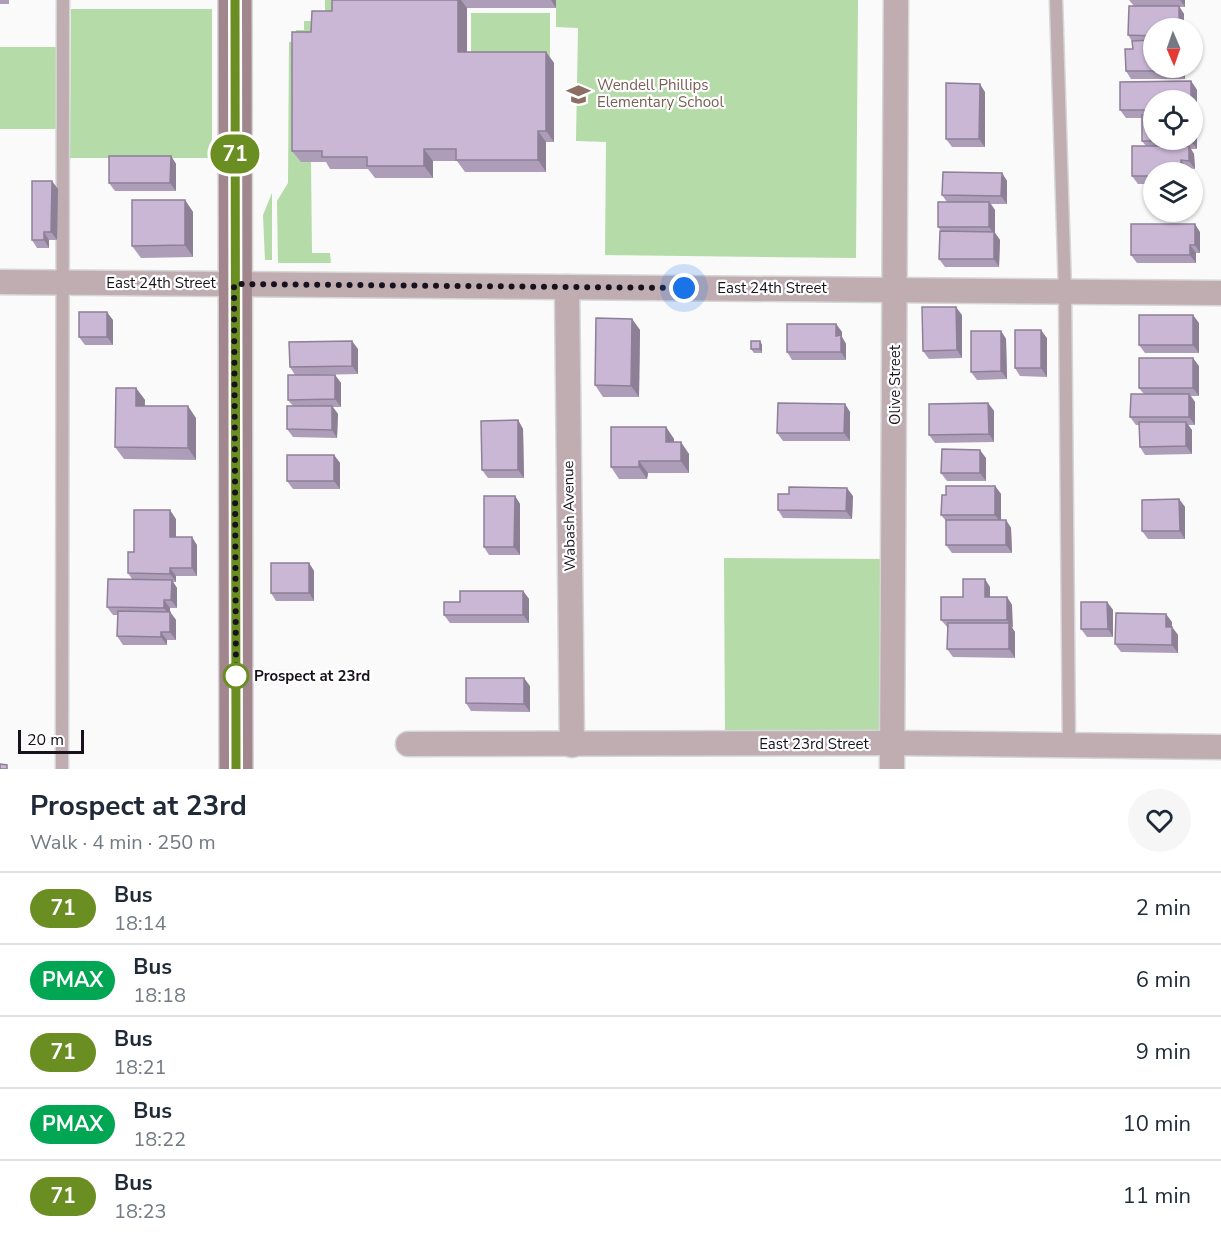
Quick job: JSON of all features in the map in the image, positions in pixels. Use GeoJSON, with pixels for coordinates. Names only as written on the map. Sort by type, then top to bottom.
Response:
{"type":"FeatureCollection","features":[{"type":"Feature","properties":{"kind":"main road"},"geometry":{"type":"LineString","coordinates":[[235,0],[236,769]]}},
{"type":"Feature","properties":{"kind":"street","name":"Olive Street"},"geometry":{"type":"LineString","coordinates":[[892,769],[896,0]]}},
{"type":"Feature","properties":{"kind":"street","name":"East 24th Street"},"geometry":{"type":"LineString","coordinates":[[0,282],[1221,292]]}},
{"type":"Feature","properties":{"kind":"street","name":"Wabash Avenue"},"geometry":{"type":"LineString","coordinates":[[567,287],[572,745]]}},
{"type":"Feature","properties":{"kind":"street","name":"East 23rd Street"},"geometry":{"type":"LineString","coordinates":[[408,744],[892,743],[1221,747]]}},
{"type":"Feature","properties":{"kind":"lane"},"geometry":{"type":"LineString","coordinates":[[62,769],[63,0]]}},
{"type":"Feature","properties":{"kind":"lane"},"geometry":{"type":"LineString","coordinates":[[1056,0],[1065,291],[1069,745]]}},
{"type":"Feature","properties":{"kind":"green space"},"geometry":{"type":"Polygon","coordinates":[[[325,0],[340,0],[311,162],[312,253],[330,253],[331,263],[278,263],[277,201],[288,183],[289,42],[296,41],[296,30],[304,30],[304,21],[316,21],[325,11],[325,0]]]}},
{"type":"Feature","properties":{"kind":"green space"},"geometry":{"type":"Polygon","coordinates":[[[556,0],[858,0],[856,258],[605,255],[606,142],[576,141],[578,28],[556,27],[556,0]]]}},
{"type":"Feature","properties":{"kind":"green space"},"geometry":{"type":"Polygon","coordinates":[[[71,9],[212,9],[212,158],[70,158],[71,9]]]}},
{"type":"Feature","properties":{"kind":"green space"},"geometry":{"type":"Polygon","coordinates":[[[471,13],[550,13],[550,57],[471,57],[471,13]]]}},
{"type":"Feature","properties":{"kind":"green space"},"geometry":{"type":"Polygon","coordinates":[[[0,47],[57,47],[57,129],[0,129],[0,47]]]}},
{"type":"Feature","properties":{"kind":"green space"},"geometry":{"type":"Polygon","coordinates":[[[272,193],[272,260],[265,260],[263,215],[272,193]]]}},
{"type":"Feature","properties":{"kind":"green space"},"geometry":{"type":"Polygon","coordinates":[[[724,558],[886,559],[886,729],[877,737],[725,737],[724,558]]]}},
{"type":"Feature","properties":{"kind":"building"},"geometry":{"type":"Polygon","coordinates":[[[332,0],[458,0],[458,52],[546,52],[546,131],[538,131],[538,160],[456,160],[456,149],[424,149],[424,166],[367,166],[367,157],[322,157],[322,151],[292,151],[292,32],[311,32],[312,11],[332,11],[332,0]]]}},
{"type":"Feature","properties":{"kind":"building"},"geometry":{"type":"Polygon","coordinates":[[[1129,6],[1179,6],[1179,18],[1143,18],[1143,36],[1128,35],[1129,6]]]}},
{"type":"Feature","properties":{"kind":"building"},"geometry":{"type":"Polygon","coordinates":[[[1143,40],[1143,71],[1126,71],[1125,49],[1133,49],[1132,41],[1143,40]]]}},
{"type":"Feature","properties":{"kind":"building"},"geometry":{"type":"Polygon","coordinates":[[[1191,81],[1191,90],[1143,90],[1143,110],[1120,110],[1120,82],[1191,81]]]}},
{"type":"Feature","properties":{"kind":"building"},"geometry":{"type":"Polygon","coordinates":[[[946,83],[980,84],[979,139],[946,139],[946,83]]]}},
{"type":"Feature","properties":{"kind":"building"},"geometry":{"type":"Polygon","coordinates":[[[1142,115],[1143,115],[1143,141],[1142,115]]]}},
{"type":"Feature","properties":{"kind":"building"},"geometry":{"type":"Polygon","coordinates":[[[1132,146],[1143,146],[1143,150],[1189,150],[1189,161],[1143,162],[1143,176],[1132,176],[1132,146]]]}},
{"type":"Feature","properties":{"kind":"building"},"geometry":{"type":"Polygon","coordinates":[[[109,156],[171,156],[170,183],[109,183],[109,156]]]}},
{"type":"Feature","properties":{"kind":"building"},"geometry":{"type":"Polygon","coordinates":[[[943,172],[1002,173],[1001,196],[942,195],[943,172]]]}},
{"type":"Feature","properties":{"kind":"building"},"geometry":{"type":"Polygon","coordinates":[[[32,181],[52,181],[51,232],[44,232],[44,240],[32,240],[32,181]]]}},
{"type":"Feature","properties":{"kind":"building"},"geometry":{"type":"Polygon","coordinates":[[[132,200],[185,200],[185,245],[132,246],[132,200]]]}},
{"type":"Feature","properties":{"kind":"building"},"geometry":{"type":"Polygon","coordinates":[[[938,202],[989,202],[989,227],[938,227],[938,202]]]}},
{"type":"Feature","properties":{"kind":"building"},"geometry":{"type":"Polygon","coordinates":[[[1131,224],[1195,224],[1195,245],[1190,245],[1190,255],[1131,255],[1131,224]]]}},
{"type":"Feature","properties":{"kind":"building"},"geometry":{"type":"Polygon","coordinates":[[[940,231],[994,232],[994,259],[939,259],[940,231]]]}},
{"type":"Feature","properties":{"kind":"building"},"geometry":{"type":"Polygon","coordinates":[[[922,307],[956,307],[957,350],[923,351],[922,307]]]}},
{"type":"Feature","properties":{"kind":"building"},"geometry":{"type":"Polygon","coordinates":[[[79,312],[107,312],[107,337],[79,337],[79,312]]]}},
{"type":"Feature","properties":{"kind":"building"},"geometry":{"type":"Polygon","coordinates":[[[1139,315],[1193,315],[1193,345],[1139,345],[1139,315]]]}},
{"type":"Feature","properties":{"kind":"building"},"geometry":{"type":"Polygon","coordinates":[[[596,318],[632,319],[631,386],[595,385],[596,318]]]}},
{"type":"Feature","properties":{"kind":"building"},"geometry":{"type":"Polygon","coordinates":[[[787,324],[836,324],[836,336],[841,335],[841,352],[787,352],[787,324]]]}},
{"type":"Feature","properties":{"kind":"building"},"geometry":{"type":"Polygon","coordinates":[[[1015,330],[1041,330],[1041,368],[1015,368],[1015,330]]]}},
{"type":"Feature","properties":{"kind":"building"},"geometry":{"type":"Polygon","coordinates":[[[971,331],[1001,331],[1001,371],[971,372],[971,331]]]}},
{"type":"Feature","properties":{"kind":"building"},"geometry":{"type":"Polygon","coordinates":[[[352,341],[352,366],[290,367],[289,342],[352,341]]]}},
{"type":"Feature","properties":{"kind":"building"},"geometry":{"type":"Polygon","coordinates":[[[751,341],[760,341],[760,349],[751,349],[751,341]]]}},
{"type":"Feature","properties":{"kind":"building"},"geometry":{"type":"Polygon","coordinates":[[[1139,358],[1193,358],[1193,388],[1139,388],[1139,358]]]}},
{"type":"Feature","properties":{"kind":"building"},"geometry":{"type":"Polygon","coordinates":[[[288,375],[335,375],[335,399],[288,400],[288,375]]]}},
{"type":"Feature","properties":{"kind":"building"},"geometry":{"type":"Polygon","coordinates":[[[116,388],[136,388],[136,406],[188,406],[188,448],[115,447],[116,388]]]}},
{"type":"Feature","properties":{"kind":"building"},"geometry":{"type":"Polygon","coordinates":[[[1131,394],[1189,394],[1189,417],[1130,417],[1131,394]]]}},
{"type":"Feature","properties":{"kind":"building"},"geometry":{"type":"Polygon","coordinates":[[[778,403],[845,404],[844,433],[777,433],[778,403]]]}},
{"type":"Feature","properties":{"kind":"building"},"geometry":{"type":"Polygon","coordinates":[[[988,403],[989,434],[929,435],[929,404],[988,403]]]}},
{"type":"Feature","properties":{"kind":"building"},"geometry":{"type":"Polygon","coordinates":[[[287,406],[332,406],[332,430],[287,429],[287,406]]]}},
{"type":"Feature","properties":{"kind":"building"},"geometry":{"type":"Polygon","coordinates":[[[518,420],[518,470],[482,470],[481,421],[518,420]]]}},
{"type":"Feature","properties":{"kind":"building"},"geometry":{"type":"Polygon","coordinates":[[[1139,422],[1186,422],[1186,446],[1140,447],[1139,422]]]}},
{"type":"Feature","properties":{"kind":"building"},"geometry":{"type":"Polygon","coordinates":[[[611,427],[666,427],[666,442],[681,442],[681,461],[639,461],[639,467],[611,467],[611,427]]]}},
{"type":"Feature","properties":{"kind":"building"},"geometry":{"type":"Polygon","coordinates":[[[942,449],[980,450],[980,473],[941,473],[942,449]]]}},
{"type":"Feature","properties":{"kind":"building"},"geometry":{"type":"Polygon","coordinates":[[[287,455],[334,455],[334,481],[287,481],[287,455]]]}},
{"type":"Feature","properties":{"kind":"building"},"geometry":{"type":"Polygon","coordinates":[[[946,486],[995,486],[995,515],[941,515],[942,495],[946,495],[946,486]]]}},
{"type":"Feature","properties":{"kind":"building"},"geometry":{"type":"Polygon","coordinates":[[[789,487],[847,488],[846,511],[778,510],[778,494],[789,494],[789,487]]]}},
{"type":"Feature","properties":{"kind":"building"},"geometry":{"type":"Polygon","coordinates":[[[484,496],[515,496],[514,547],[484,547],[484,496]]]}},
{"type":"Feature","properties":{"kind":"building"},"geometry":{"type":"Polygon","coordinates":[[[1179,499],[1180,531],[1142,531],[1142,500],[1179,499]]]}},
{"type":"Feature","properties":{"kind":"building"},"geometry":{"type":"Polygon","coordinates":[[[134,510],[170,510],[170,537],[192,537],[192,568],[170,568],[170,574],[128,573],[128,552],[134,552],[134,510]]]}},
{"type":"Feature","properties":{"kind":"building"},"geometry":{"type":"Polygon","coordinates":[[[946,520],[1006,520],[1006,545],[946,545],[946,520]]]}},
{"type":"Feature","properties":{"kind":"building"},"geometry":{"type":"Polygon","coordinates":[[[271,563],[309,563],[309,593],[271,593],[271,563]]]}},
{"type":"Feature","properties":{"kind":"building"},"geometry":{"type":"Polygon","coordinates":[[[108,579],[172,580],[171,600],[164,600],[164,608],[107,607],[108,579]]]}},
{"type":"Feature","properties":{"kind":"building"},"geometry":{"type":"Polygon","coordinates":[[[963,579],[985,579],[985,597],[1007,597],[1007,620],[941,620],[941,597],[963,597],[963,579]]]}},
{"type":"Feature","properties":{"kind":"building"},"geometry":{"type":"Polygon","coordinates":[[[460,591],[523,591],[523,615],[444,615],[444,602],[460,602],[460,591]]]}},
{"type":"Feature","properties":{"kind":"building"},"geometry":{"type":"Polygon","coordinates":[[[1081,602],[1107,602],[1108,629],[1081,629],[1081,602]]]}},
{"type":"Feature","properties":{"kind":"building"},"geometry":{"type":"Polygon","coordinates":[[[118,611],[170,612],[170,632],[161,632],[161,637],[117,636],[118,611]]]}},
{"type":"Feature","properties":{"kind":"building"},"geometry":{"type":"Polygon","coordinates":[[[1116,613],[1166,614],[1166,627],[1172,627],[1172,645],[1115,644],[1116,613]]]}},
{"type":"Feature","properties":{"kind":"building"},"geometry":{"type":"Polygon","coordinates":[[[948,623],[1009,623],[1009,649],[947,649],[948,623]]]}},
{"type":"Feature","properties":{"kind":"building"},"geometry":{"type":"Polygon","coordinates":[[[466,678],[524,678],[524,704],[466,703],[466,678]]]}},
{"type":"Feature","properties":{"kind":"building"},"geometry":{"type":"Polygon","coordinates":[[[0,764],[7,765],[7,769],[0,769],[0,764]]]}},
{"type":"Feature","properties":{"kind":"bus line","name":"71"},"geometry":{"type":"LineString","coordinates":[[235,0],[236,769]]}},
{"type":"Feature","properties":{"kind":"place","name":"Wendell Phillips Elementary School"},"geometry":{"type":"Point","coordinates":[579,94]}},
{"type":"Feature","properties":{"kind":"place","name":"Prospect at 23rd"},"geometry":{"type":"Point","coordinates":[236,676]}},
{"type":"Feature","properties":{"kind":"route"},"geometry":{"type":"LineString","coordinates":[[236,676],[234,284],[343,283],[684,288]]}}]}
